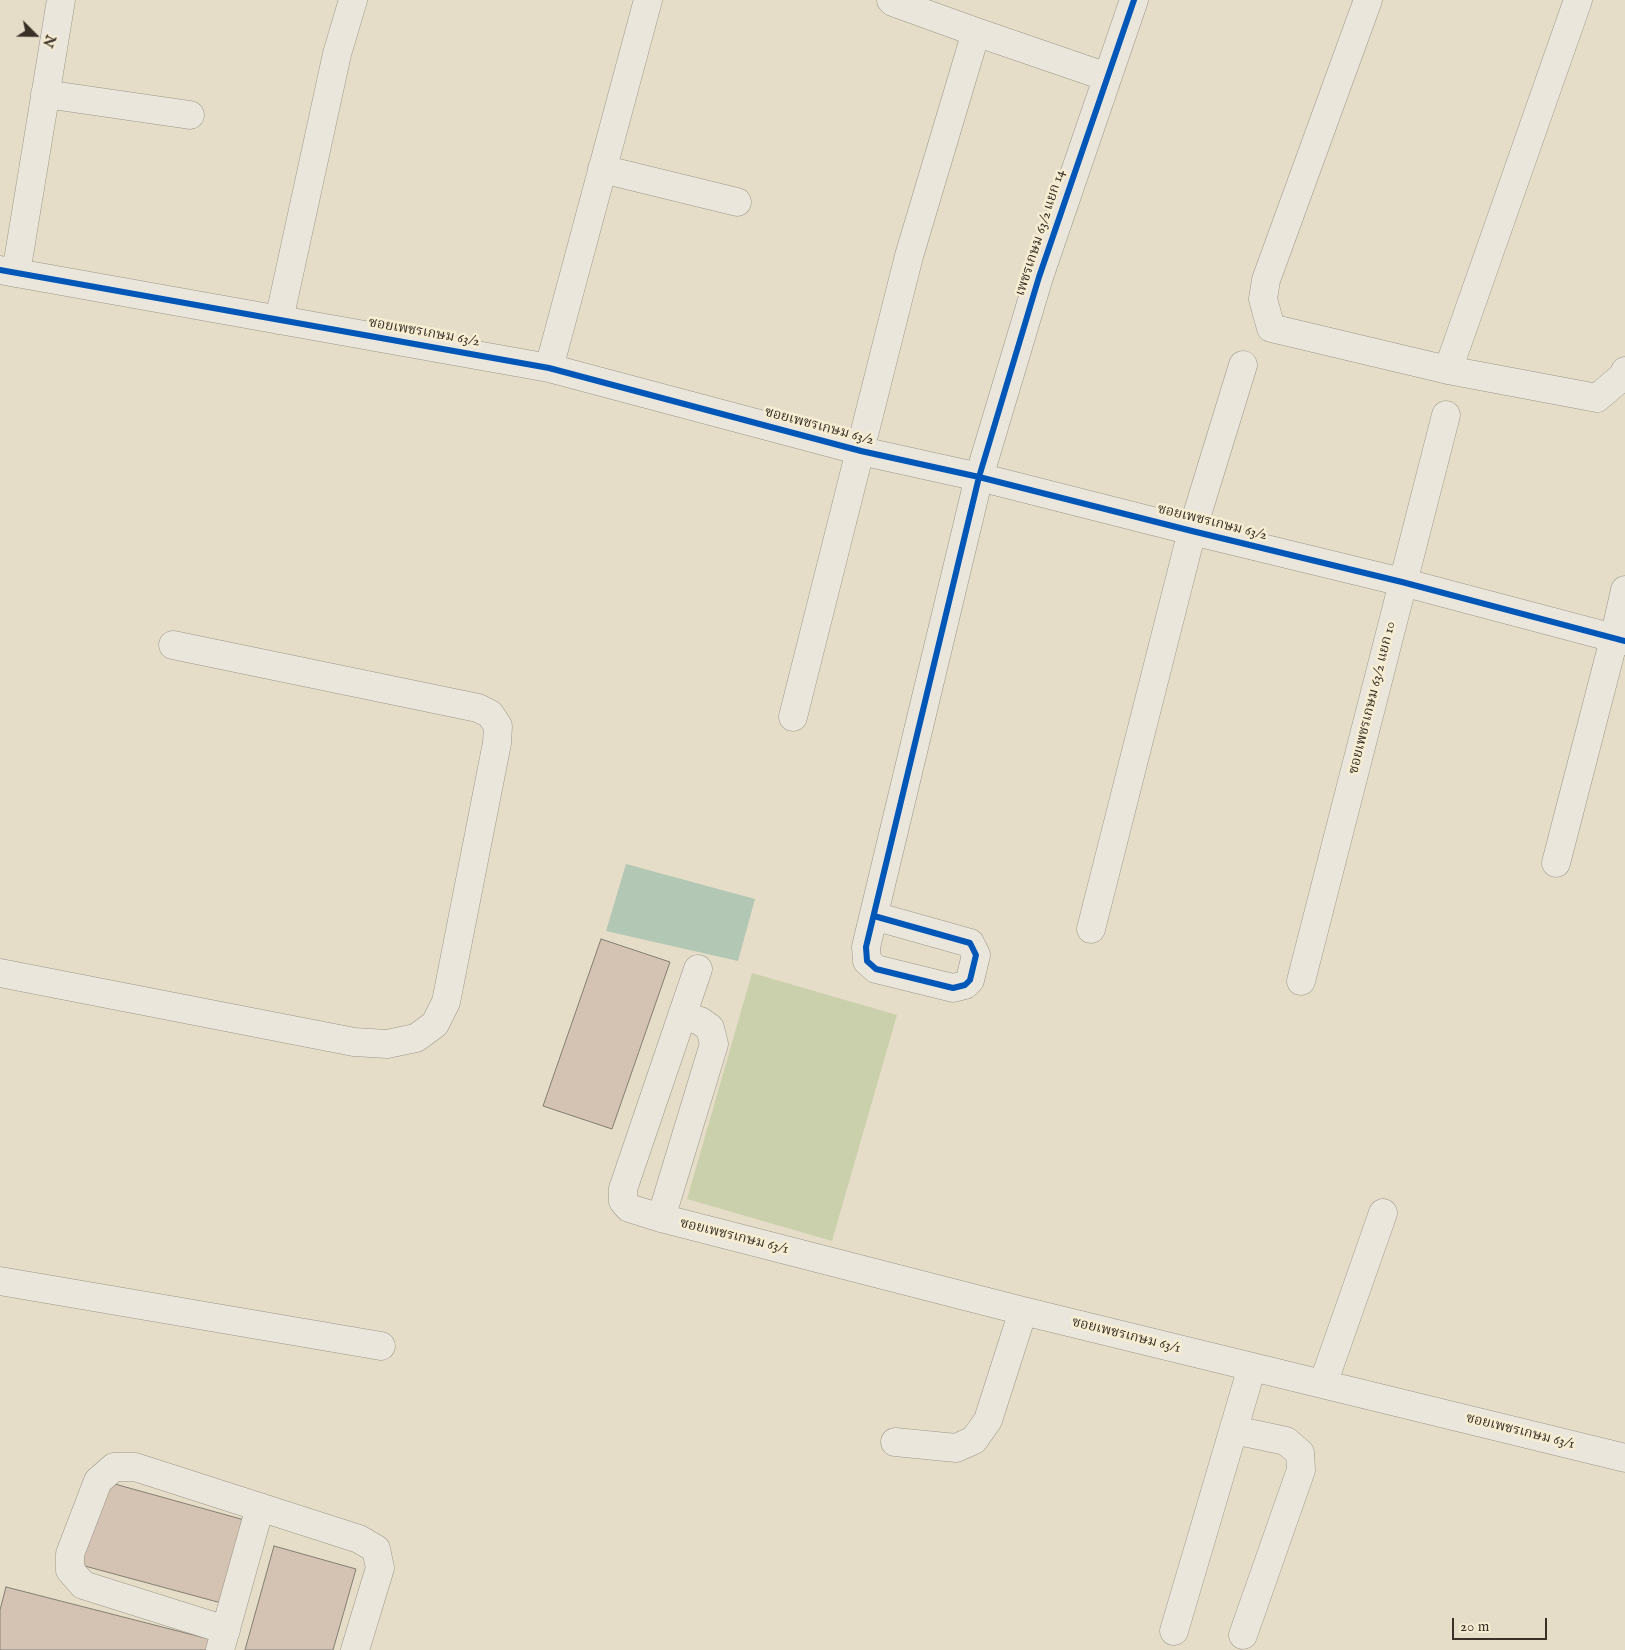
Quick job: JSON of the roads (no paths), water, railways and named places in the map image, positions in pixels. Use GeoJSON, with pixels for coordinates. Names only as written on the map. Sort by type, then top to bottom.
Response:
{"type":"FeatureCollection","features":[{"type":"Feature","properties":{"kind":"street"},"geometry":{"type":"LineString","coordinates":[[8,271],[45,94],[61,0]]}},
{"type":"Feature","properties":{"kind":"street"},"geometry":{"type":"LineString","coordinates":[[280,320],[337,54],[353,0]]}},
{"type":"Feature","properties":{"kind":"street"},"geometry":{"type":"LineString","coordinates":[[549,368],[648,0]]}},
{"type":"Feature","properties":{"kind":"street"},"geometry":{"type":"LineString","coordinates":[[892,0],[893,2],[976,32],[1107,77]]}},
{"type":"Feature","properties":{"kind":"street","name":"เพชรเกษม 63/2 แยก 14"},"geometry":{"type":"LineString","coordinates":[[874,916],[979,477],[1039,278],[1134,0]]}},
{"type":"Feature","properties":{"kind":"street"},"geometry":{"type":"LineString","coordinates":[[1368,0],[1266,280],[1262,299],[1271,328],[1448,370],[1597,398],[1623,376],[1625,371]]}},
{"type":"Feature","properties":{"kind":"street"},"geometry":{"type":"LineString","coordinates":[[1448,370],[1578,0]]}},
{"type":"Feature","properties":{"kind":"street"},"geometry":{"type":"LineString","coordinates":[[793,717],[909,256],[976,32]]}},
{"type":"Feature","properties":{"kind":"street"},"geometry":{"type":"LineString","coordinates":[[45,94],[190,115]]}},
{"type":"Feature","properties":{"kind":"street"},"geometry":{"type":"LineString","coordinates":[[602,169],[737,202]]}},
{"type":"Feature","properties":{"kind":"street","name":"ซอยเพชรเกษม 63/2"},"geometry":{"type":"LineString","coordinates":[[8,271],[549,368],[860,451],[979,477],[1402,582],[1620,640]]}},
{"type":"Feature","properties":{"kind":"street"},"geometry":{"type":"LineString","coordinates":[[1091,929],[1192,531],[1244,365]]}},
{"type":"Feature","properties":{"kind":"street","name":"ซอยเพชรเกษม 63/2 แยก 10"},"geometry":{"type":"LineString","coordinates":[[1301,981],[1446,415]]}},
{"type":"Feature","properties":{"kind":"street"},"geometry":{"type":"LineString","coordinates":[[1556,862],[1620,640],[1625,590]]}},
{"type":"Feature","properties":{"kind":"street"},"geometry":{"type":"LineString","coordinates":[[0,973],[354,1042],[387,1044],[416,1038],[436,1024],[446,1002],[497,743],[498,726],[490,714],[478,708],[173,645]]}},
{"type":"Feature","properties":{"kind":"street"},"geometry":{"type":"LineString","coordinates":[[661,1218],[714,1044],[710,1028],[700,1021],[682,1015],[698,968]]}},
{"type":"Feature","properties":{"kind":"street","name":"ซอยเพชรเกษม 63/1"},"geometry":{"type":"LineString","coordinates":[[682,1015],[623,1189],[623,1201],[629,1208],[661,1218],[1023,1311],[1625,1458]]}},
{"type":"Feature","properties":{"kind":"street"},"geometry":{"type":"LineString","coordinates":[[1323,1384],[1383,1213]]}},
{"type":"Feature","properties":{"kind":"street"},"geometry":{"type":"LineString","coordinates":[[0,1281],[381,1346]]}},
{"type":"Feature","properties":{"kind":"street"},"geometry":{"type":"LineString","coordinates":[[895,1442],[956,1448],[974,1440],[988,1420],[1023,1311]]}},
{"type":"Feature","properties":{"kind":"street"},"geometry":{"type":"LineString","coordinates":[[1174,1630],[1252,1367]]}},
{"type":"Feature","properties":{"kind":"street"},"geometry":{"type":"LineString","coordinates":[[1234,1430],[1286,1441],[1300,1453],[1301,1470],[1243,1635]]}},
{"type":"Feature","properties":{"kind":"street"},"geometry":{"type":"LineString","coordinates":[[260,1506],[223,1640],[83,1585],[70,1570],[70,1554],[98,1481],[114,1467],[135,1467],[260,1506],[359,1539],[376,1549],[380,1568],[355,1650]]}}]}
